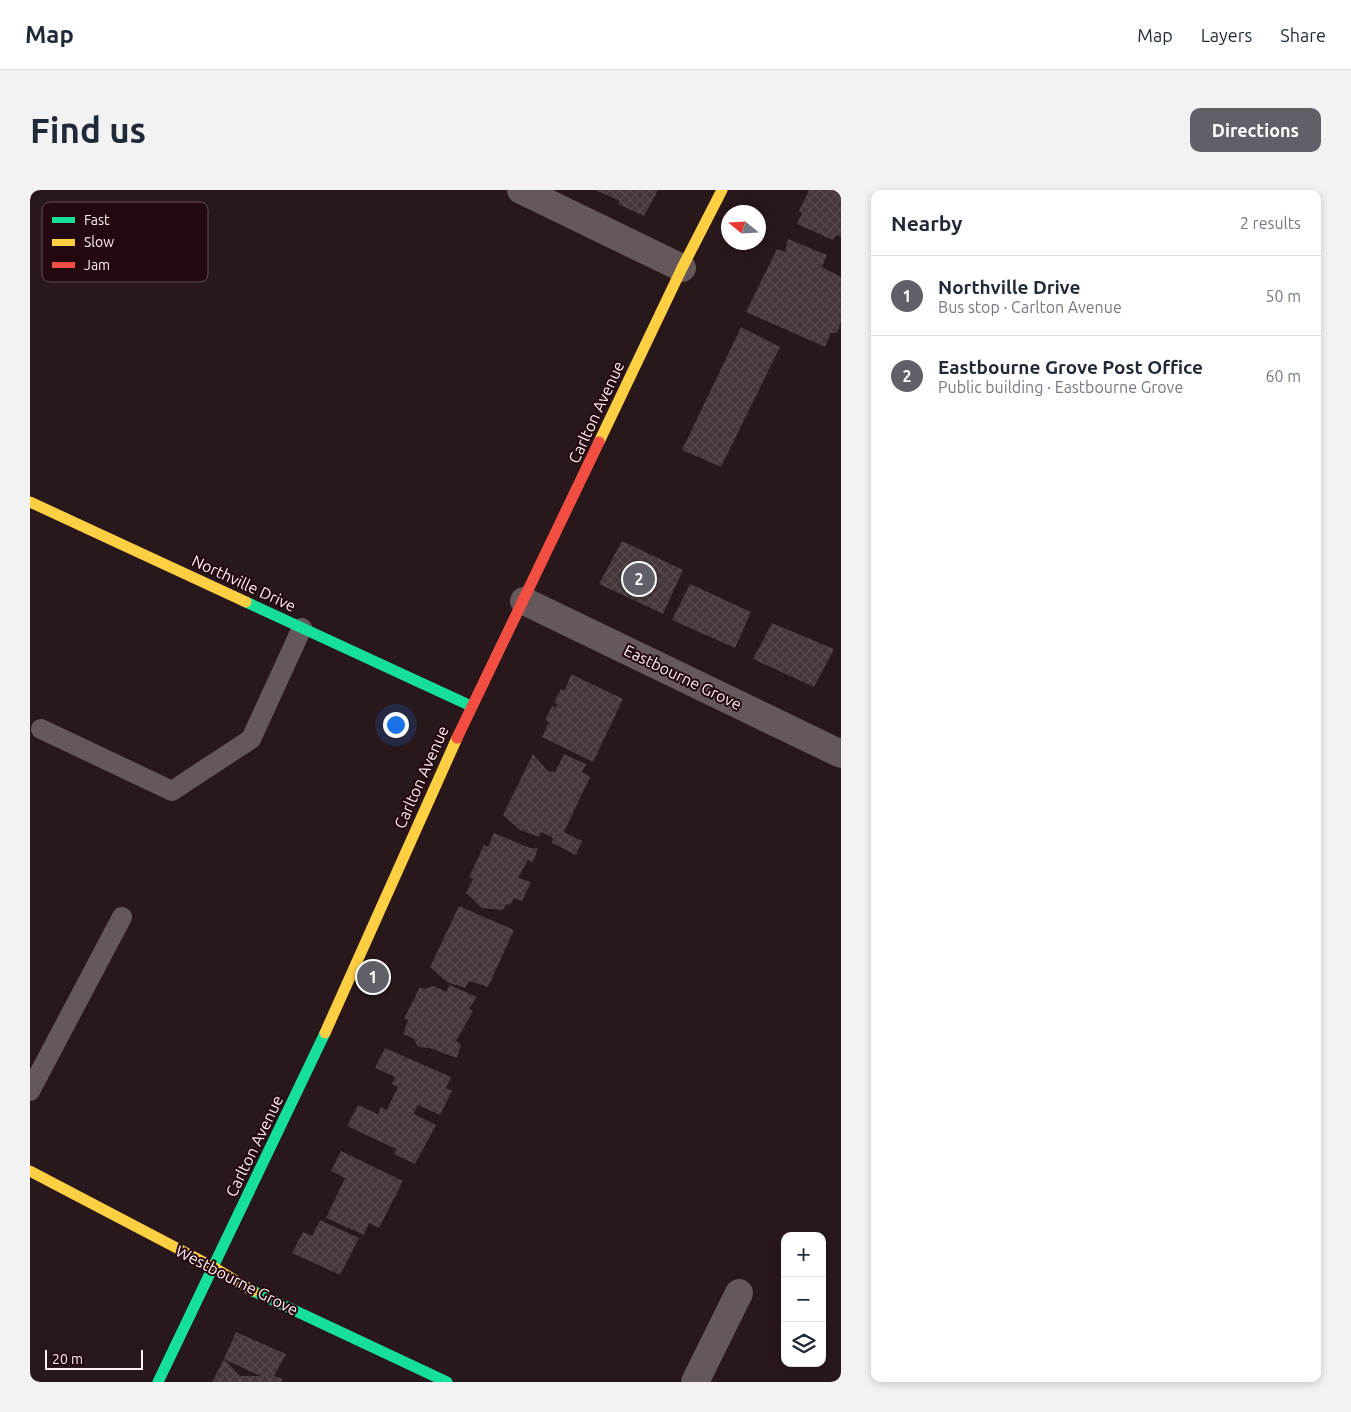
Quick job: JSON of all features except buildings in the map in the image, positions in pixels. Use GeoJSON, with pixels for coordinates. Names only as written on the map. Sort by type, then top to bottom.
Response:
{"type":"FeatureCollection","features":[{"type":"Feature","properties":{"kind":"street"},"geometry":{"type":"LineString","coordinates":[[521,190],[682,268]]}},
{"type":"Feature","properties":{"kind":"street","name":"Carlton Avenue"},"geometry":{"type":"LineString","coordinates":[[158,1382],[318,1050],[471,706],[524,601],[682,268],[722,190]]}},
{"type":"Feature","properties":{"kind":"street","name":"Northville Drive"},"geometry":{"type":"LineString","coordinates":[[30,502],[471,706]]}},
{"type":"Feature","properties":{"kind":"street","name":"Eastbourne Grove"},"geometry":{"type":"LineString","coordinates":[[524,601],[841,754]]}},
{"type":"Feature","properties":{"kind":"street","name":"Westbourne Grove"},"geometry":{"type":"LineString","coordinates":[[30,1171],[213,1267],[251,1290],[415,1375],[447,1382]]}},
{"type":"Feature","properties":{"kind":"street"},"geometry":{"type":"LineString","coordinates":[[695,1382],[739,1292]]}},
{"type":"Feature","properties":{"kind":"lane"},"geometry":{"type":"LineString","coordinates":[[41,729],[172,791],[251,739],[302,628]]}},
{"type":"Feature","properties":{"kind":"lane"},"geometry":{"type":"LineString","coordinates":[[30,1091],[122,917]]}},
{"type":"Feature","properties":{"kind":"traffic: fast"},"geometry":{"type":"LineString","coordinates":[[246,602],[471,706]]}},
{"type":"Feature","properties":{"kind":"traffic: fast"},"geometry":{"type":"LineString","coordinates":[[158,1382],[325,1033]]}},
{"type":"Feature","properties":{"kind":"traffic: fast"},"geometry":{"type":"LineString","coordinates":[[253,1291],[447,1382]]}},
{"type":"Feature","properties":{"kind":"traffic: slow"},"geometry":{"type":"LineString","coordinates":[[599,442],[682,268],[722,190]]}},
{"type":"Feature","properties":{"kind":"traffic: slow"},"geometry":{"type":"LineString","coordinates":[[30,502],[246,602]]}},
{"type":"Feature","properties":{"kind":"traffic: slow"},"geometry":{"type":"LineString","coordinates":[[325,1033],[457,738]]}},
{"type":"Feature","properties":{"kind":"traffic: slow"},"geometry":{"type":"LineString","coordinates":[[30,1171],[213,1267],[253,1291]]}},
{"type":"Feature","properties":{"kind":"traffic: jam"},"geometry":{"type":"LineString","coordinates":[[457,738],[599,442]]}},
{"type":"Feature","properties":{"kind":"place","name":"Eastbourne Grove Post Office"},"geometry":{"type":"Point","coordinates":[639,579]}},
{"type":"Feature","properties":{"kind":"place","name":"Northville Drive"},"geometry":{"type":"Point","coordinates":[373,977]}}]}
